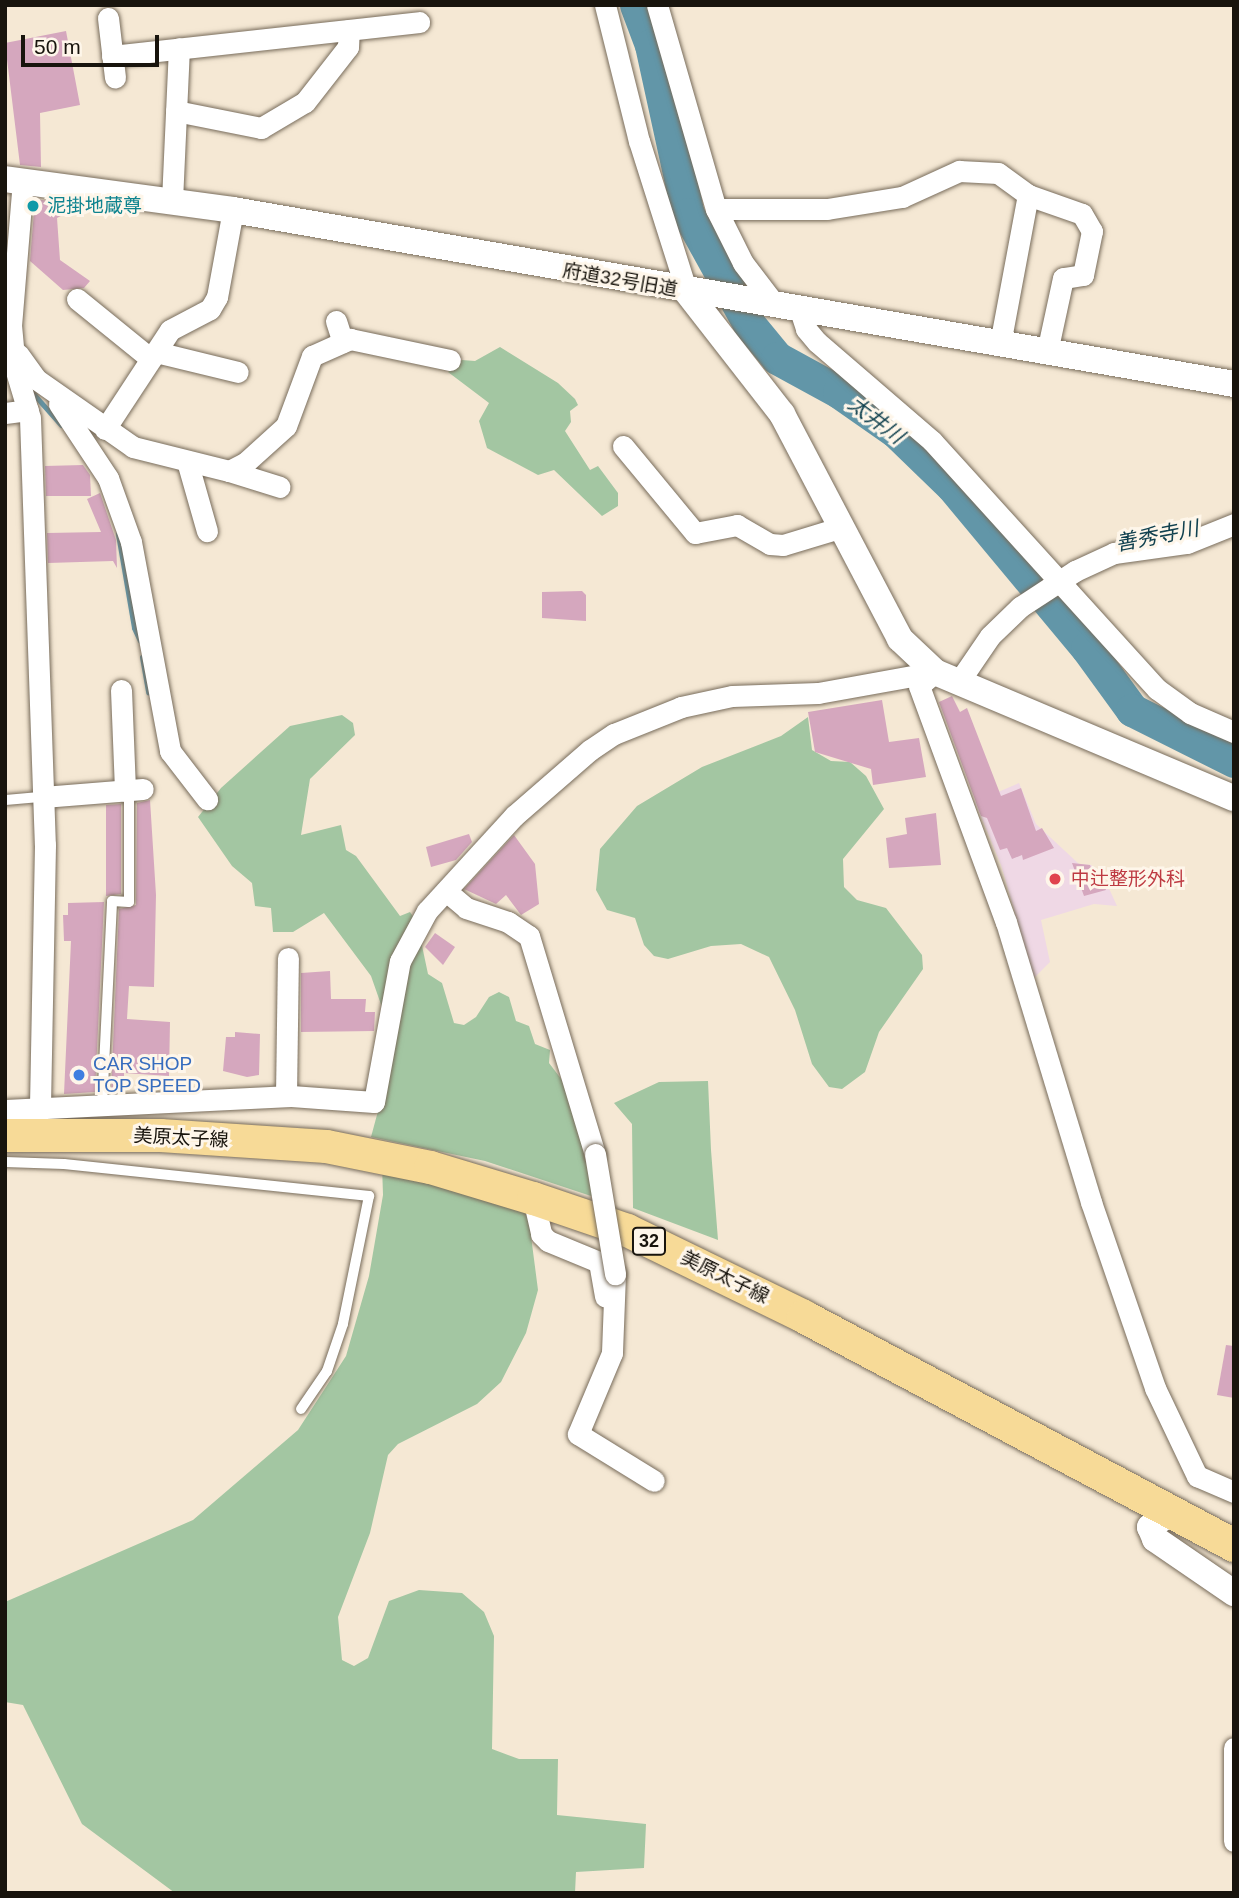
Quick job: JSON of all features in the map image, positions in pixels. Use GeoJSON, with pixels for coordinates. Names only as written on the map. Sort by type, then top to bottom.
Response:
{"type":"FeatureCollection","features":[{"type":"Feature","properties":{"kind":"main road","name":"美原太子線"},"geometry":{"type":"LineString","coordinates":[[5,1135],[160,1135],[326,1146],[430,1167],[533,1198],[627,1230],[803,1315],[1234,1545]]}},
{"type":"Feature","properties":{"kind":"street"},"geometry":{"type":"LineString","coordinates":[[605,5],[639,141],[697,293],[782,414],[839,528],[900,639],[947,676],[1234,798]]}},
{"type":"Feature","properties":{"kind":"street"},"geometry":{"type":"LineString","coordinates":[[657,5],[716,209],[743,263],[780,307],[817,342],[932,441],[1058,584],[1157,689],[1190,713],[1234,732]]}},
{"type":"Feature","properties":{"kind":"street"},"geometry":{"type":"LineString","coordinates":[[108,18],[115,78]]}},
{"type":"Feature","properties":{"kind":"street"},"geometry":{"type":"LineString","coordinates":[[113,56],[419,22]]}},
{"type":"Feature","properties":{"kind":"street"},"geometry":{"type":"LineString","coordinates":[[176,111],[261,128],[304,103],[348,47],[349,30]]}},
{"type":"Feature","properties":{"kind":"street"},"geometry":{"type":"LineString","coordinates":[[172,201],[179,48]]}},
{"type":"Feature","properties":{"kind":"street"},"geometry":{"type":"LineString","coordinates":[[716,209],[827,209],[902,197],[959,170],[998,173],[1028,195],[1082,214],[1092,231],[1083,275],[1063,278],[1047,352]]}},
{"type":"Feature","properties":{"kind":"street"},"geometry":{"type":"LineString","coordinates":[[14,179],[10,290],[17,352],[15,368],[29,410],[43,797],[40,1110]]}},
{"type":"Feature","properties":{"kind":"street","name":"府道32号旧道"},"geometry":{"type":"LineString","coordinates":[[14,179],[233,210],[697,293],[1234,384]]}},
{"type":"Feature","properties":{"kind":"street"},"geometry":{"type":"LineString","coordinates":[[1000,344],[1028,195]]}},
{"type":"Feature","properties":{"kind":"street"},"geometry":{"type":"LineString","coordinates":[[105,429],[170,330],[210,309],[217,298],[233,210]]}},
{"type":"Feature","properties":{"kind":"street"},"geometry":{"type":"LineString","coordinates":[[77,299],[153,356],[233,366]]}},
{"type":"Feature","properties":{"kind":"street"},"geometry":{"type":"LineString","coordinates":[[336,321],[343,342]]}},
{"type":"Feature","properties":{"kind":"street"},"geometry":{"type":"LineString","coordinates":[[229,471],[245,463],[285,426],[312,356],[350,338],[450,360]]}},
{"type":"Feature","properties":{"kind":"street"},"geometry":{"type":"LineString","coordinates":[[17,352],[53,393],[108,478],[131,542],[170,751],[207,799]]}},
{"type":"Feature","properties":{"kind":"street"},"geometry":{"type":"LineString","coordinates":[[53,393],[132,447],[229,471],[280,487]]}},
{"type":"Feature","properties":{"kind":"street"},"geometry":{"type":"LineString","coordinates":[[5,413],[29,410]]}},
{"type":"Feature","properties":{"kind":"street"},"geometry":{"type":"LineString","coordinates":[[623,446],[695,533],[737,525],[770,544],[783,545],[839,528]]}},
{"type":"Feature","properties":{"kind":"street"},"geometry":{"type":"LineString","coordinates":[[187,461],[207,531]]}},
{"type":"Feature","properties":{"kind":"street"},"geometry":{"type":"LineString","coordinates":[[1234,524],[1187,543],[1114,553],[1020,607],[947,676],[919,687],[1006,922],[1091,1202],[1155,1388],[1197,1476],[1234,1492]]}},
{"type":"Feature","properties":{"kind":"street"},"geometry":{"type":"LineString","coordinates":[[5,1110],[286,1096],[374,1102],[400,961],[427,912],[514,816],[614,734],[681,707],[732,696],[818,693],[947,676]]}},
{"type":"Feature","properties":{"kind":"street"},"geometry":{"type":"LineString","coordinates":[[43,797],[132,790],[121,690]]}},
{"type":"Feature","properties":{"kind":"street"},"geometry":{"type":"LineString","coordinates":[[446,891],[466,908],[508,922],[529,936],[595,1154],[615,1275],[612,1353],[578,1434],[654,1481]]}},
{"type":"Feature","properties":{"kind":"street"},"geometry":{"type":"LineString","coordinates":[[286,1096],[288,958]]}},
{"type":"Feature","properties":{"kind":"street"},"geometry":{"type":"LineString","coordinates":[[533,1198],[541,1234],[548,1241],[599,1262],[604,1275],[606,1331],[614,1335]]}},
{"type":"Feature","properties":{"kind":"street"},"geometry":{"type":"LineString","coordinates":[[1171,1512],[1150,1527],[1151,1534],[1234,1593]]}},
{"type":"Feature","properties":{"kind":"street"},"geometry":{"type":"LineString","coordinates":[[1234,1748],[1234,1841]]}},
{"type":"Feature","properties":{"kind":"lane"},"geometry":{"type":"LineString","coordinates":[[102,1107],[112,901],[129,902],[132,790]]}},
{"type":"Feature","properties":{"kind":"lane"},"geometry":{"type":"LineString","coordinates":[[5,800],[43,797]]}},
{"type":"Feature","properties":{"kind":"lane"},"geometry":{"type":"LineString","coordinates":[[5,1162],[64,1164],[369,1196],[343,1324],[327,1371],[301,1409]]}},
{"type":"Feature","properties":{"kind":"shaded area","name":"中辻整形外科"},"geometry":{"type":"Polygon","coordinates":[[[1019,783],[1036,824],[1079,864],[1091,865],[1102,873],[1117,906],[1094,904],[1041,920],[1050,962],[1034,978],[1001,865],[975,802],[1019,783]]]}},
{"type":"Feature","properties":{"kind":"green space"},"geometry":{"type":"Polygon","coordinates":[[[500,347],[558,383],[575,399],[578,405],[570,411],[571,422],[565,431],[590,470],[598,466],[618,493],[618,506],[602,516],[554,470],[538,475],[487,448],[479,421],[489,403],[448,372],[462,360],[475,361],[500,347]]]}},
{"type":"Feature","properties":{"kind":"green space"},"geometry":{"type":"Polygon","coordinates":[[[342,715],[353,723],[355,735],[310,779],[301,835],[341,825],[346,850],[356,856],[400,916],[410,912],[417,922],[428,974],[442,983],[454,1023],[464,1025],[476,1017],[489,997],[499,992],[509,997],[516,1021],[529,1026],[535,1044],[550,1050],[549,1063],[562,1080],[576,1120],[594,1197],[485,1161],[371,1137],[381,1100],[384,1013],[371,976],[324,913],[293,932],[273,932],[271,908],[255,906],[252,883],[232,866],[198,817],[221,788],[290,726],[342,715]]]}},
{"type":"Feature","properties":{"kind":"green space"},"geometry":{"type":"Polygon","coordinates":[[[808,717],[812,750],[831,761],[850,762],[866,776],[884,809],[843,859],[844,887],[857,900],[886,908],[922,955],[923,969],[879,1032],[865,1072],[842,1089],[829,1087],[812,1064],[795,1010],[769,957],[741,944],[711,946],[668,959],[654,956],[644,945],[635,918],[607,910],[596,890],[600,849],[637,806],[702,767],[781,736],[808,717]]]}},
{"type":"Feature","properties":{"kind":"green space"},"geometry":{"type":"Polygon","coordinates":[[[708,1081],[718,1240],[633,1208],[632,1124],[614,1103],[659,1082],[708,1081]]]}},
{"type":"Feature","properties":{"kind":"green space"},"geometry":{"type":"Polygon","coordinates":[[[382,1165],[528,1213],[538,1290],[526,1333],[501,1382],[477,1404],[398,1444],[388,1455],[370,1533],[338,1617],[342,1660],[354,1666],[368,1658],[389,1601],[419,1590],[462,1593],[484,1612],[494,1636],[492,1749],[519,1759],[558,1759],[557,1815],[646,1824],[644,1868],[576,1872],[575,1893],[175,1893],[82,1824],[23,1705],[5,1702],[5,1602],[193,1520],[298,1430],[346,1356],[369,1276],[383,1195],[382,1165]]]}},
{"type":"Feature","properties":{"kind":"building"},"geometry":{"type":"Polygon","coordinates":[[[66,31],[80,105],[40,113],[41,167],[20,165],[5,43],[66,31]]]}},
{"type":"Feature","properties":{"kind":"building"},"geometry":{"type":"Polygon","coordinates":[[[35,199],[70,204],[70,211],[57,218],[60,260],[90,281],[84,288],[63,290],[30,261],[35,199]]]}},
{"type":"Feature","properties":{"kind":"building"},"geometry":{"type":"Polygon","coordinates":[[[83,465],[90,475],[91,496],[46,496],[45,466],[83,465]]]}},
{"type":"Feature","properties":{"kind":"building"},"geometry":{"type":"Polygon","coordinates":[[[100,493],[116,540],[117,568],[113,561],[48,563],[47,533],[101,532],[87,499],[100,493]]]}},
{"type":"Feature","properties":{"kind":"building"},"geometry":{"type":"Polygon","coordinates":[[[582,591],[586,595],[586,621],[542,618],[542,592],[582,591]]]}},
{"type":"Feature","properties":{"kind":"building"},"geometry":{"type":"Polygon","coordinates":[[[952,696],[960,712],[967,708],[1001,796],[1021,788],[1036,831],[1042,828],[1054,848],[1023,860],[1022,855],[1012,859],[1007,848],[1000,850],[987,818],[981,816],[939,702],[952,696]]]}},
{"type":"Feature","properties":{"kind":"building"},"geometry":{"type":"Polygon","coordinates":[[[882,700],[889,742],[919,738],[926,777],[873,785],[871,769],[815,752],[808,712],[882,700]]]}},
{"type":"Feature","properties":{"kind":"building"},"geometry":{"type":"Polygon","coordinates":[[[150,800],[156,895],[154,987],[129,986],[127,1019],[170,1022],[169,1076],[124,1073],[124,1091],[111,1092],[119,909],[136,905],[137,803],[150,800]]]}},
{"type":"Feature","properties":{"kind":"building"},"geometry":{"type":"Polygon","coordinates":[[[121,804],[121,894],[106,896],[106,805],[121,804]]]}},
{"type":"Feature","properties":{"kind":"building"},"geometry":{"type":"Polygon","coordinates":[[[936,813],[941,865],[889,868],[886,838],[907,834],[905,818],[936,813]]]}},
{"type":"Feature","properties":{"kind":"building"},"geometry":{"type":"Polygon","coordinates":[[[469,834],[472,842],[456,860],[431,867],[426,847],[469,834]]]}},
{"type":"Feature","properties":{"kind":"building"},"geometry":{"type":"Polygon","coordinates":[[[514,835],[535,864],[539,904],[521,915],[506,895],[496,904],[464,889],[514,835]]]}},
{"type":"Feature","properties":{"kind":"building"},"geometry":{"type":"Polygon","coordinates":[[[1072,863],[1090,865],[1093,874],[1100,872],[1106,890],[1084,896],[1072,863]]]}},
{"type":"Feature","properties":{"kind":"building"},"geometry":{"type":"Polygon","coordinates":[[[104,902],[95,1092],[64,1094],[71,941],[64,941],[63,915],[68,915],[68,903],[104,902]]]}},
{"type":"Feature","properties":{"kind":"building"},"geometry":{"type":"Polygon","coordinates":[[[435,933],[455,947],[443,965],[425,947],[435,933]]]}},
{"type":"Feature","properties":{"kind":"building"},"geometry":{"type":"Polygon","coordinates":[[[330,971],[331,999],[366,999],[365,1012],[375,1012],[374,1031],[301,1032],[301,973],[330,971]]]}},
{"type":"Feature","properties":{"kind":"building"},"geometry":{"type":"Polygon","coordinates":[[[235,1032],[260,1034],[259,1075],[247,1077],[223,1071],[226,1037],[235,1037],[235,1032]]]}},
{"type":"Feature","properties":{"kind":"building"},"geometry":{"type":"Polygon","coordinates":[[[1226,1345],[1234,1346],[1234,1398],[1217,1395],[1226,1345]]]}},
{"type":"Feature","properties":{"kind":"waterway","name":"太井川"},"geometry":{"type":"LineString","coordinates":[[636,5],[651,45],[688,214],[749,324],[777,358],[839,392],[895,431],[952,486],[1087,648],[1132,710],[1234,761]]}},
{"type":"Feature","properties":{"kind":"waterway"},"geometry":{"type":"LineString","coordinates":[[30,390],[61,425]]}},
{"type":"Feature","properties":{"kind":"waterway"},"geometry":{"type":"LineString","coordinates":[[118,534],[134,628],[140,641]]}},
{"type":"Feature","properties":{"kind":"waterway"},"geometry":{"type":"LineString","coordinates":[[142,657],[148,692]]}},
{"type":"Feature","properties":{"kind":"place","name":"泥掛地蔵尊"},"geometry":{"type":"Point","coordinates":[33,206]}},
{"type":"Feature","properties":{"kind":"place","name":"中辻整形外科"},"geometry":{"type":"Point","coordinates":[1055,879]}},
{"type":"Feature","properties":{"kind":"place","name":"CAR SHOP TOP SPEED"},"geometry":{"type":"Point","coordinates":[79,1075]}},
{"type":"Feature","properties":{"kind":"water label","name":"善秀寺川"},"geometry":{"type":"Point","coordinates":[1157,536]}}]}
